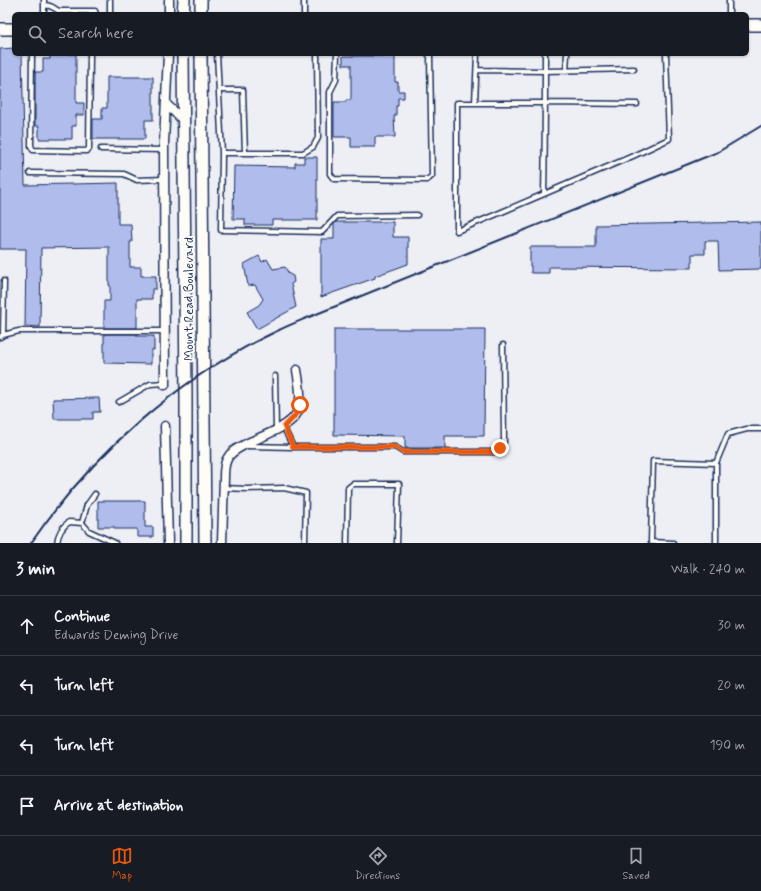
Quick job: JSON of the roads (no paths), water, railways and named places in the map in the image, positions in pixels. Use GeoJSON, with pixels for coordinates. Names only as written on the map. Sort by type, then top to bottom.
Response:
{"type":"FeatureCollection","features":[{"type":"Feature","properties":{"kind":"main road"},"geometry":{"type":"LineString","coordinates":[[184,0],[184,12]]}},
{"type":"Feature","properties":{"kind":"main road"},"geometry":{"type":"LineString","coordinates":[[201,0],[201,12]]}},
{"type":"Feature","properties":{"kind":"main road"},"geometry":{"type":"LineString","coordinates":[[749,25],[761,25]]}},
{"type":"Feature","properties":{"kind":"main road"},"geometry":{"type":"LineString","coordinates":[[0,29],[12,28]]}},
{"type":"Feature","properties":{"kind":"main road","name":"Mount Read Boulevard"},"geometry":{"type":"LineString","coordinates":[[183,56],[186,543]]}},
{"type":"Feature","properties":{"kind":"main road","name":"Mount Read Boulevard"},"geometry":{"type":"LineString","coordinates":[[201,56],[205,543]]}},
{"type":"Feature","properties":{"kind":"street"},"geometry":{"type":"LineString","coordinates":[[169,0],[169,12]]}},
{"type":"Feature","properties":{"kind":"street","name":"Mount Read Boulevard"},"geometry":{"type":"LineString","coordinates":[[165,384],[164,150],[168,56]]}},
{"type":"Feature","properties":{"kind":"street"},"geometry":{"type":"LineString","coordinates":[[166,104],[184,121]]}},
{"type":"Feature","properties":{"kind":"street"},"geometry":{"type":"LineString","coordinates":[[222,543],[225,466],[227,458],[232,452],[242,446],[280,428],[292,420],[300,405],[300,388],[297,370]]}},
{"type":"Feature","properties":{"kind":"street"},"geometry":{"type":"LineString","coordinates":[[165,426],[168,543]]}},
{"type":"Feature","properties":{"kind":"lane"},"geometry":{"type":"LineString","coordinates":[[44,0],[44,12]]}},
{"type":"Feature","properties":{"kind":"lane"},"geometry":{"type":"LineString","coordinates":[[110,0],[110,12]]}},
{"type":"Feature","properties":{"kind":"lane"},"geometry":{"type":"LineString","coordinates":[[304,0],[304,12]]}},
{"type":"Feature","properties":{"kind":"lane"},"geometry":{"type":"LineString","coordinates":[[729,0],[729,12]]}},
{"type":"Feature","properties":{"kind":"lane"},"geometry":{"type":"LineString","coordinates":[[44,5],[52,6],[59,11],[95,12]]}},
{"type":"Feature","properties":{"kind":"lane"},"geometry":{"type":"LineString","coordinates":[[32,56],[31,146],[33,150],[86,151],[89,149],[90,56]]}},
{"type":"Feature","properties":{"kind":"lane"},"geometry":{"type":"LineString","coordinates":[[217,56],[222,153],[221,230],[322,232],[337,216],[417,215]]}},
{"type":"Feature","properties":{"kind":"lane"},"geometry":{"type":"LineString","coordinates":[[222,153],[303,153],[313,147],[318,138],[318,56]]}},
{"type":"Feature","properties":{"kind":"lane"},"geometry":{"type":"LineString","coordinates":[[337,56],[336,80],[330,92],[330,174],[334,179],[427,180],[432,176],[430,56]]}},
{"type":"Feature","properties":{"kind":"lane"},"geometry":{"type":"LineString","coordinates":[[476,103],[477,56]]}},
{"type":"Feature","properties":{"kind":"lane"},"geometry":{"type":"LineString","coordinates":[[544,194],[545,56]]}},
{"type":"Feature","properties":{"kind":"lane"},"geometry":{"type":"LineString","coordinates":[[566,71],[567,56]]}},
{"type":"Feature","properties":{"kind":"lane"},"geometry":{"type":"LineString","coordinates":[[637,104],[457,103],[457,231],[633,156],[669,139],[666,56]]}},
{"type":"Feature","properties":{"kind":"lane"},"geometry":{"type":"LineString","coordinates":[[477,70],[566,71],[634,69]]}},
{"type":"Feature","properties":{"kind":"lane"},"geometry":{"type":"LineString","coordinates":[[219,90],[243,90],[245,153]]}},
{"type":"Feature","properties":{"kind":"lane"},"geometry":{"type":"LineString","coordinates":[[101,149],[164,150]]}},
{"type":"Feature","properties":{"kind":"lane"},"geometry":{"type":"LineString","coordinates":[[30,173],[124,174],[137,180],[165,179]]}},
{"type":"Feature","properties":{"kind":"lane"},"geometry":{"type":"LineString","coordinates":[[4,281],[2,336],[19,331],[165,331]]}},
{"type":"Feature","properties":{"kind":"lane"},"geometry":{"type":"LineString","coordinates":[[242,446],[395,447],[403,452],[494,452],[500,448],[504,442],[503,345]]}},
{"type":"Feature","properties":{"kind":"lane"},"geometry":{"type":"LineString","coordinates":[[276,376],[280,428],[293,447]]}},
{"type":"Feature","properties":{"kind":"lane"},"geometry":{"type":"LineString","coordinates":[[119,402],[150,384],[165,384]]}},
{"type":"Feature","properties":{"kind":"lane"},"geometry":{"type":"LineString","coordinates":[[716,543],[716,463],[728,434],[747,429],[761,429]]}},
{"type":"Feature","properties":{"kind":"lane"},"geometry":{"type":"LineString","coordinates":[[673,543],[651,542],[653,462],[716,463]]}},
{"type":"Feature","properties":{"kind":"lane"},"geometry":{"type":"LineString","coordinates":[[347,543],[348,488],[353,484],[398,484],[397,543]]}},
{"type":"Feature","properties":{"kind":"lane"},"geometry":{"type":"LineString","coordinates":[[224,488],[284,488],[306,493],[305,543]]}},
{"type":"Feature","properties":{"kind":"lane"},"geometry":{"type":"LineString","coordinates":[[82,523],[87,505],[95,494]]}},
{"type":"Feature","properties":{"kind":"lane"},"geometry":{"type":"LineString","coordinates":[[57,543],[62,527],[69,522],[82,523],[89,531],[115,543]]}},
{"type":"Feature","properties":{"kind":"railway"},"geometry":{"type":"LineString","coordinates":[[31,543],[55,510],[82,479],[110,449],[140,421],[172,395],[206,371],[241,350],[300,321],[718,152],[761,126]]}}]}
